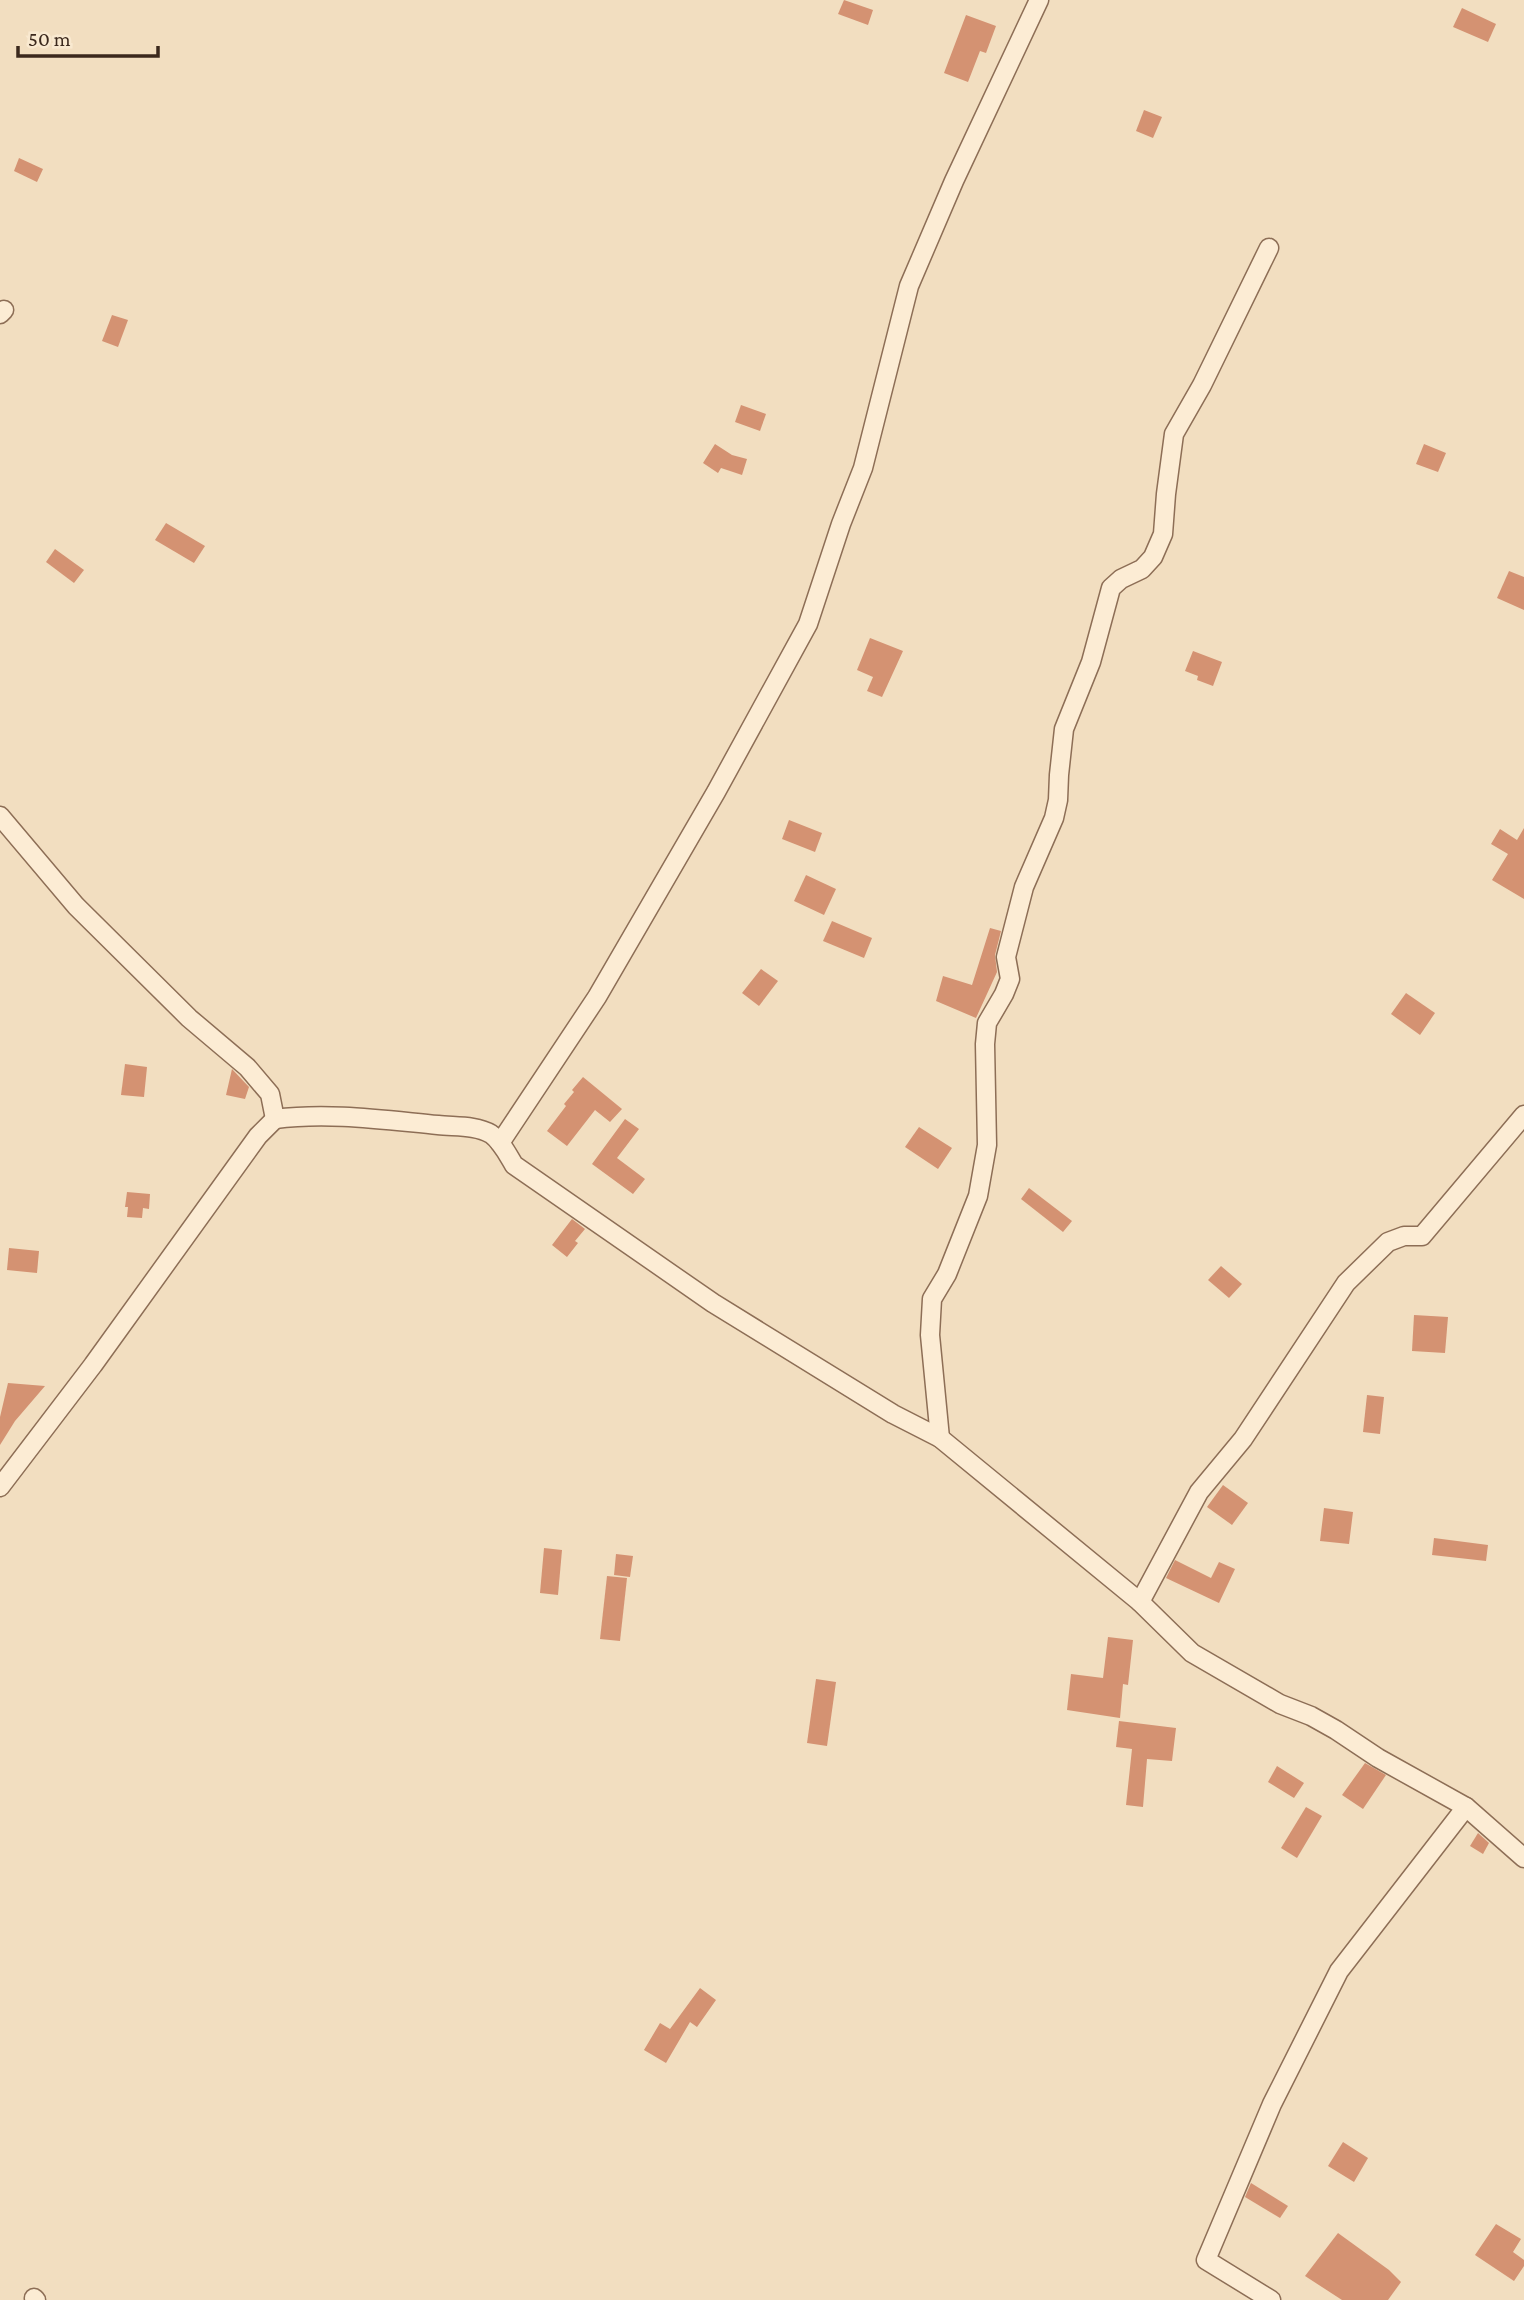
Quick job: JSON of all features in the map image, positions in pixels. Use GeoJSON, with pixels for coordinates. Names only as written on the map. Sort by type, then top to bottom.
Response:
{"type":"FeatureCollection","features":[{"type":"Feature","properties":{"kind":"street"},"geometry":{"type":"LineString","coordinates":[[500,1143],[597,997],[716,792],[808,624],[841,524],[863,468],[909,286],[954,181],[1039,0]]}},
{"type":"Feature","properties":{"kind":"street"},"geometry":{"type":"LineString","coordinates":[[940,1438],[930,1335],[932,1299],[947,1274],[978,1196],[987,1146],[987,1023],[1010,979],[1006,957],[1024,887],[1054,818],[1064,729],[1091,662],[1111,588],[1121,579],[1142,569],[1153,557],[1163,534],[1174,434],[1202,385],[1269,248]]}},
{"type":"Feature","properties":{"kind":"street"},"geometry":{"type":"LineString","coordinates":[[0,816],[76,906],[189,1018],[247,1067],[270,1094],[275,1118]]}},
{"type":"Feature","properties":{"kind":"street"},"geometry":{"type":"LineString","coordinates":[[0,1486],[93,1366],[258,1136],[275,1118],[300,1115],[363,1118],[471,1128],[491,1134],[514,1165],[713,1303],[893,1414],[940,1438],[1140,1602],[1192,1653],[1280,1704],[1311,1716],[1336,1730],[1378,1758],[1466,1807],[1524,1858]]}},
{"type":"Feature","properties":{"kind":"street"},"geometry":{"type":"LineString","coordinates":[[1140,1602],[1199,1492],[1244,1439],[1346,1283],[1388,1242],[1404,1236],[1422,1236],[1524,1115]]}},
{"type":"Feature","properties":{"kind":"street"},"geometry":{"type":"LineString","coordinates":[[1270,2300],[1206,2260],[1272,2104],[1339,1971],[1466,1807]]}},
{"type":"Feature","properties":{"kind":"building"},"geometry":{"type":"Polygon","coordinates":[[[844,0],[873,10],[868,25],[838,14],[844,0]]]}},
{"type":"Feature","properties":{"kind":"building"},"geometry":{"type":"Polygon","coordinates":[[[1462,8],[1496,24],[1488,42],[1453,27],[1462,8]]]}},
{"type":"Feature","properties":{"kind":"building"},"geometry":{"type":"Polygon","coordinates":[[[966,15],[996,26],[986,53],[980,51],[968,82],[944,73],[966,15]]]}},
{"type":"Feature","properties":{"kind":"building"},"geometry":{"type":"Polygon","coordinates":[[[1144,110],[1162,117],[1153,138],[1136,131],[1144,110]]]}},
{"type":"Feature","properties":{"kind":"building"},"geometry":{"type":"Polygon","coordinates":[[[19,158],[43,169],[37,182],[14,171],[19,158]]]}},
{"type":"Feature","properties":{"kind":"building"},"geometry":{"type":"Polygon","coordinates":[[[112,315],[128,320],[118,347],[102,341],[112,315]]]}},
{"type":"Feature","properties":{"kind":"building"},"geometry":{"type":"Polygon","coordinates":[[[741,405],[766,414],[760,431],[735,422],[741,405]]]}},
{"type":"Feature","properties":{"kind":"building"},"geometry":{"type":"Polygon","coordinates":[[[715,444],[732,455],[747,459],[742,475],[721,468],[718,473],[703,463],[715,444]]]}},
{"type":"Feature","properties":{"kind":"building"},"geometry":{"type":"Polygon","coordinates":[[[1424,444],[1446,453],[1438,472],[1416,464],[1424,444]]]}},
{"type":"Feature","properties":{"kind":"building"},"geometry":{"type":"Polygon","coordinates":[[[166,523],[205,546],[194,563],[155,540],[166,523]]]}},
{"type":"Feature","properties":{"kind":"building"},"geometry":{"type":"Polygon","coordinates":[[[55,549],[84,570],[74,583],[46,562],[55,549]]]}},
{"type":"Feature","properties":{"kind":"building"},"geometry":{"type":"Polygon","coordinates":[[[1509,571],[1524,577],[1524,610],[1497,598],[1509,571]]]}},
{"type":"Feature","properties":{"kind":"building"},"geometry":{"type":"Polygon","coordinates":[[[870,638],[903,651],[882,697],[867,691],[873,677],[857,670],[870,638]]]}},
{"type":"Feature","properties":{"kind":"building"},"geometry":{"type":"Polygon","coordinates":[[[1193,651],[1222,662],[1213,686],[1197,680],[1198,676],[1185,671],[1193,651]]]}},
{"type":"Feature","properties":{"kind":"building"},"geometry":{"type":"Polygon","coordinates":[[[789,820],[822,833],[815,852],[782,839],[789,820]]]}},
{"type":"Feature","properties":{"kind":"building"},"geometry":{"type":"Polygon","coordinates":[[[1524,828],[1524,899],[1492,880],[1508,854],[1491,844],[1500,829],[1517,840],[1524,828]]]}},
{"type":"Feature","properties":{"kind":"building"},"geometry":{"type":"Polygon","coordinates":[[[806,875],[836,889],[824,915],[794,901],[806,875]]]}},
{"type":"Feature","properties":{"kind":"building"},"geometry":{"type":"Polygon","coordinates":[[[832,921],[872,938],[864,958],[823,941],[832,921]]]}},
{"type":"Feature","properties":{"kind":"building"},"geometry":{"type":"Polygon","coordinates":[[[990,928],[1001,931],[995,955],[997,972],[976,1018],[936,1001],[943,976],[972,985],[990,928]]]}},
{"type":"Feature","properties":{"kind":"building"},"geometry":{"type":"Polygon","coordinates":[[[761,969],[778,981],[759,1006],[742,993],[761,969]]]}},
{"type":"Feature","properties":{"kind":"building"},"geometry":{"type":"Polygon","coordinates":[[[1406,993],[1435,1013],[1420,1035],[1391,1014],[1406,993]]]}},
{"type":"Feature","properties":{"kind":"building"},"geometry":{"type":"Polygon","coordinates":[[[125,1064],[147,1067],[144,1097],[121,1095],[125,1064]]]}},
{"type":"Feature","properties":{"kind":"building"},"geometry":{"type":"Polygon","coordinates":[[[232,1069],[249,1087],[245,1099],[226,1095],[232,1069]]]}},
{"type":"Feature","properties":{"kind":"building"},"geometry":{"type":"Polygon","coordinates":[[[583,1077],[622,1109],[610,1122],[595,1110],[567,1146],[547,1131],[583,1077]]]}},
{"type":"Feature","properties":{"kind":"building"},"geometry":{"type":"Polygon","coordinates":[[[625,1119],[639,1129],[617,1158],[645,1179],[633,1194],[592,1164],[625,1119]]]}},
{"type":"Feature","properties":{"kind":"building"},"geometry":{"type":"Polygon","coordinates":[[[919,1127],[952,1148],[938,1169],[905,1147],[919,1127]]]}},
{"type":"Feature","properties":{"kind":"building"},"geometry":{"type":"Polygon","coordinates":[[[1029,1188],[1072,1221],[1063,1232],[1021,1199],[1029,1188]]]}},
{"type":"Feature","properties":{"kind":"building"},"geometry":{"type":"Polygon","coordinates":[[[127,1192],[150,1194],[149,1209],[143,1208],[142,1218],[127,1217],[127,1192]]]}},
{"type":"Feature","properties":{"kind":"building"},"geometry":{"type":"Polygon","coordinates":[[[572,1219],[585,1229],[567,1257],[552,1245],[572,1219]]]}},
{"type":"Feature","properties":{"kind":"building"},"geometry":{"type":"Polygon","coordinates":[[[9,1248],[39,1251],[37,1273],[7,1270],[9,1248]]]}},
{"type":"Feature","properties":{"kind":"building"},"geometry":{"type":"Polygon","coordinates":[[[1221,1266],[1242,1284],[1229,1298],[1208,1280],[1221,1266]]]}},
{"type":"Feature","properties":{"kind":"building"},"geometry":{"type":"Polygon","coordinates":[[[1414,1315],[1448,1317],[1445,1353],[1412,1351],[1414,1315]]]}},
{"type":"Feature","properties":{"kind":"building"},"geometry":{"type":"Polygon","coordinates":[[[8,1383],[45,1386],[15,1421],[0,1445],[0,1417],[8,1383]]]}},
{"type":"Feature","properties":{"kind":"building"},"geometry":{"type":"Polygon","coordinates":[[[1367,1395],[1384,1397],[1380,1434],[1363,1432],[1367,1395]]]}},
{"type":"Feature","properties":{"kind":"building"},"geometry":{"type":"Polygon","coordinates":[[[1223,1485],[1248,1503],[1232,1525],[1207,1507],[1223,1485]]]}},
{"type":"Feature","properties":{"kind":"building"},"geometry":{"type":"Polygon","coordinates":[[[1324,1508],[1353,1512],[1349,1544],[1320,1541],[1324,1508]]]}},
{"type":"Feature","properties":{"kind":"building"},"geometry":{"type":"Polygon","coordinates":[[[1434,1538],[1488,1545],[1486,1561],[1432,1555],[1434,1538]]]}},
{"type":"Feature","properties":{"kind":"building"},"geometry":{"type":"Polygon","coordinates":[[[544,1548],[562,1550],[558,1595],[540,1593],[544,1548]]]}},
{"type":"Feature","properties":{"kind":"building"},"geometry":{"type":"Polygon","coordinates":[[[616,1554],[633,1556],[630,1577],[614,1575],[616,1554]]]}},
{"type":"Feature","properties":{"kind":"building"},"geometry":{"type":"Polygon","coordinates":[[[1175,1560],[1211,1578],[1219,1562],[1235,1569],[1219,1603],[1166,1578],[1175,1560]]]}},
{"type":"Feature","properties":{"kind":"building"},"geometry":{"type":"Polygon","coordinates":[[[607,1576],[627,1578],[620,1641],[600,1639],[607,1576]]]}},
{"type":"Feature","properties":{"kind":"building"},"geometry":{"type":"Polygon","coordinates":[[[1108,1637],[1133,1640],[1128,1685],[1123,1684],[1120,1718],[1067,1710],[1071,1674],[1103,1678],[1108,1637]]]}},
{"type":"Feature","properties":{"kind":"building"},"geometry":{"type":"Polygon","coordinates":[[[816,1679],[836,1682],[827,1746],[807,1743],[816,1679]]]}},
{"type":"Feature","properties":{"kind":"building"},"geometry":{"type":"Polygon","coordinates":[[[1119,1721],[1176,1728],[1172,1761],[1147,1759],[1143,1807],[1126,1805],[1132,1749],[1116,1747],[1119,1721]]]}},
{"type":"Feature","properties":{"kind":"building"},"geometry":{"type":"Polygon","coordinates":[[[1365,1763],[1386,1775],[1363,1809],[1342,1795],[1365,1763]]]}},
{"type":"Feature","properties":{"kind":"building"},"geometry":{"type":"Polygon","coordinates":[[[1277,1766],[1304,1783],[1294,1798],[1268,1782],[1277,1766]]]}},
{"type":"Feature","properties":{"kind":"building"},"geometry":{"type":"Polygon","coordinates":[[[1306,1807],[1322,1816],[1297,1858],[1281,1848],[1306,1807]]]}},
{"type":"Feature","properties":{"kind":"building"},"geometry":{"type":"Polygon","coordinates":[[[1478,1833],[1489,1843],[1483,1854],[1470,1846],[1478,1833]]]}},
{"type":"Feature","properties":{"kind":"building"},"geometry":{"type":"Polygon","coordinates":[[[700,1988],[716,2000],[697,2027],[690,2022],[666,2063],[644,2050],[660,2023],[670,2029],[700,1988]]]}},
{"type":"Feature","properties":{"kind":"building"},"geometry":{"type":"Polygon","coordinates":[[[1343,2142],[1368,2158],[1354,2182],[1328,2166],[1343,2142]]]}},
{"type":"Feature","properties":{"kind":"building"},"geometry":{"type":"Polygon","coordinates":[[[1251,2183],[1288,2206],[1280,2218],[1245,2197],[1251,2183]]]}},
{"type":"Feature","properties":{"kind":"building"},"geometry":{"type":"Polygon","coordinates":[[[1496,2224],[1521,2239],[1513,2252],[1524,2260],[1524,2266],[1514,2281],[1475,2255],[1496,2224]]]}},
{"type":"Feature","properties":{"kind":"building"},"geometry":{"type":"Polygon","coordinates":[[[1338,2233],[1389,2270],[1401,2282],[1388,2300],[1342,2300],[1305,2276],[1338,2233]]]}}]}
